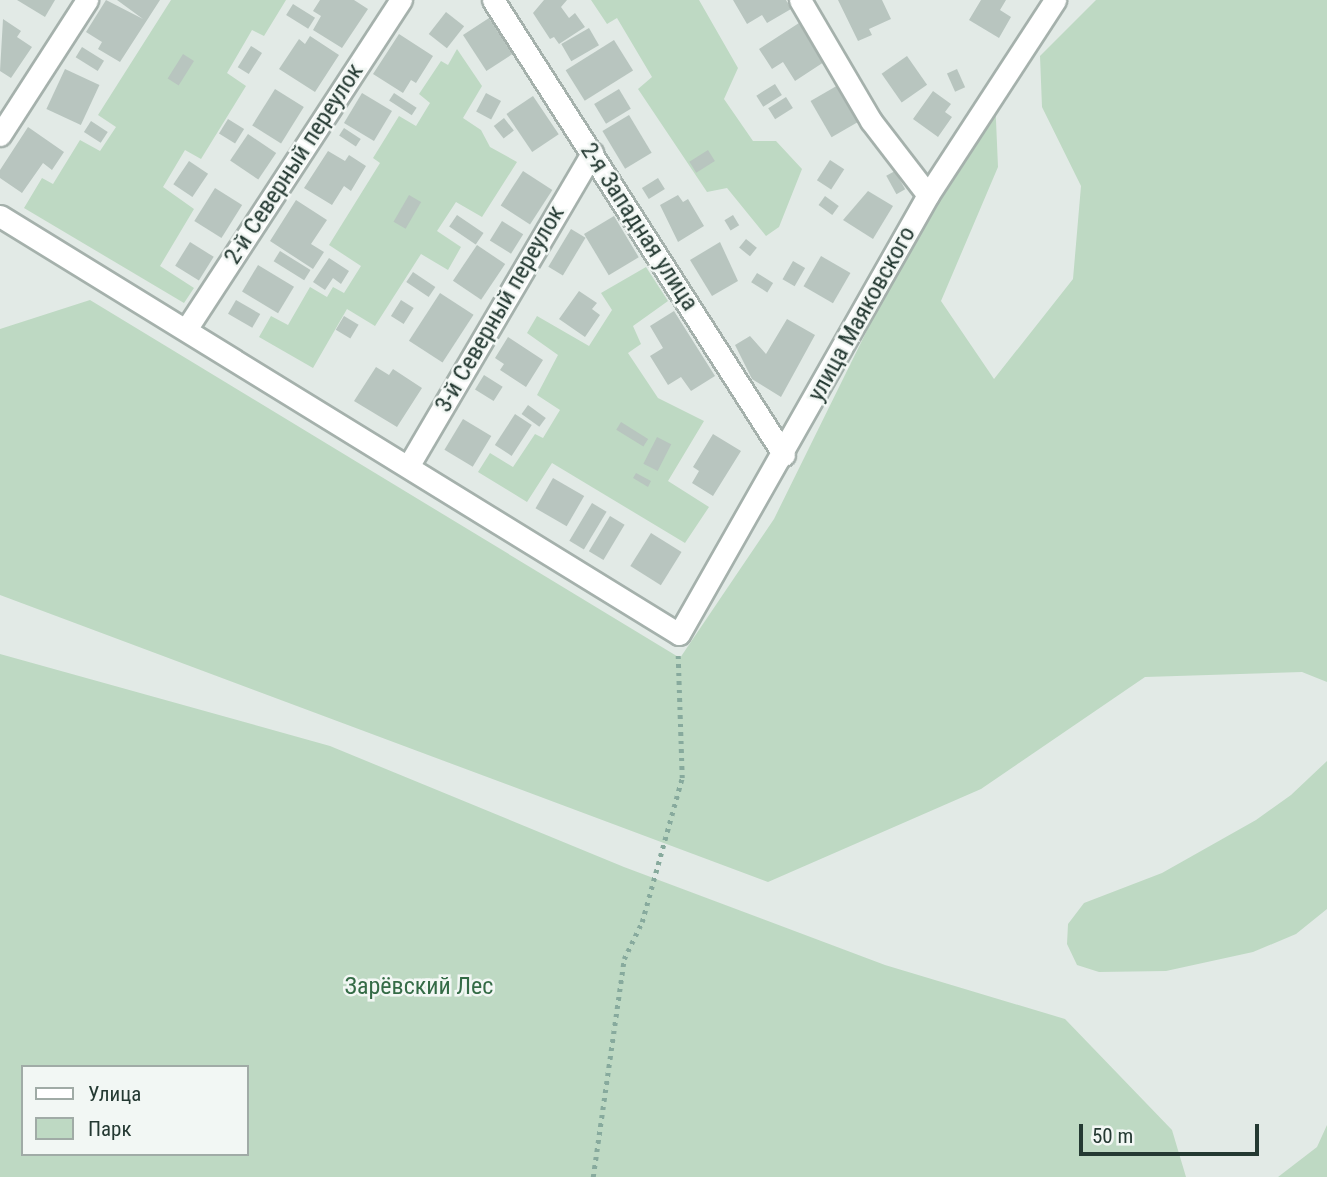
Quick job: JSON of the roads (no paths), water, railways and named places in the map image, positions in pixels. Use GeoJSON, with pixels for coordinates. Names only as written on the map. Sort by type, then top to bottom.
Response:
{"type":"FeatureCollection","features":[{"type":"Feature","properties":{"kind":"street"},"geometry":{"type":"LineString","coordinates":[[0,135],[87,0]]}},
{"type":"Feature","properties":{"kind":"street","name":"2-й Северный переулок"},"geometry":{"type":"LineString","coordinates":[[187,328],[401,0]]}},
{"type":"Feature","properties":{"kind":"street","name":"2-я Западная улица"},"geometry":{"type":"LineString","coordinates":[[493,0],[785,455]]}},
{"type":"Feature","properties":{"kind":"street"},"geometry":{"type":"LineString","coordinates":[[800,0],[871,121],[928,195]]}},
{"type":"Feature","properties":{"kind":"street","name":"улица Маяковского"},"geometry":{"type":"LineString","coordinates":[[409,465],[679,634],[785,455],[928,195],[1054,0]]}},
{"type":"Feature","properties":{"kind":"street","name":"3-й Северный переулок"},"geometry":{"type":"LineString","coordinates":[[409,465],[592,153]]}},
{"type":"Feature","properties":{"kind":"street"},"geometry":{"type":"LineString","coordinates":[[0,216],[409,465]]}},
{"type":"Feature","properties":{"kind":"park label","name":"Зарёвский Лес"},"geometry":{"type":"Point","coordinates":[419,987]}}]}
